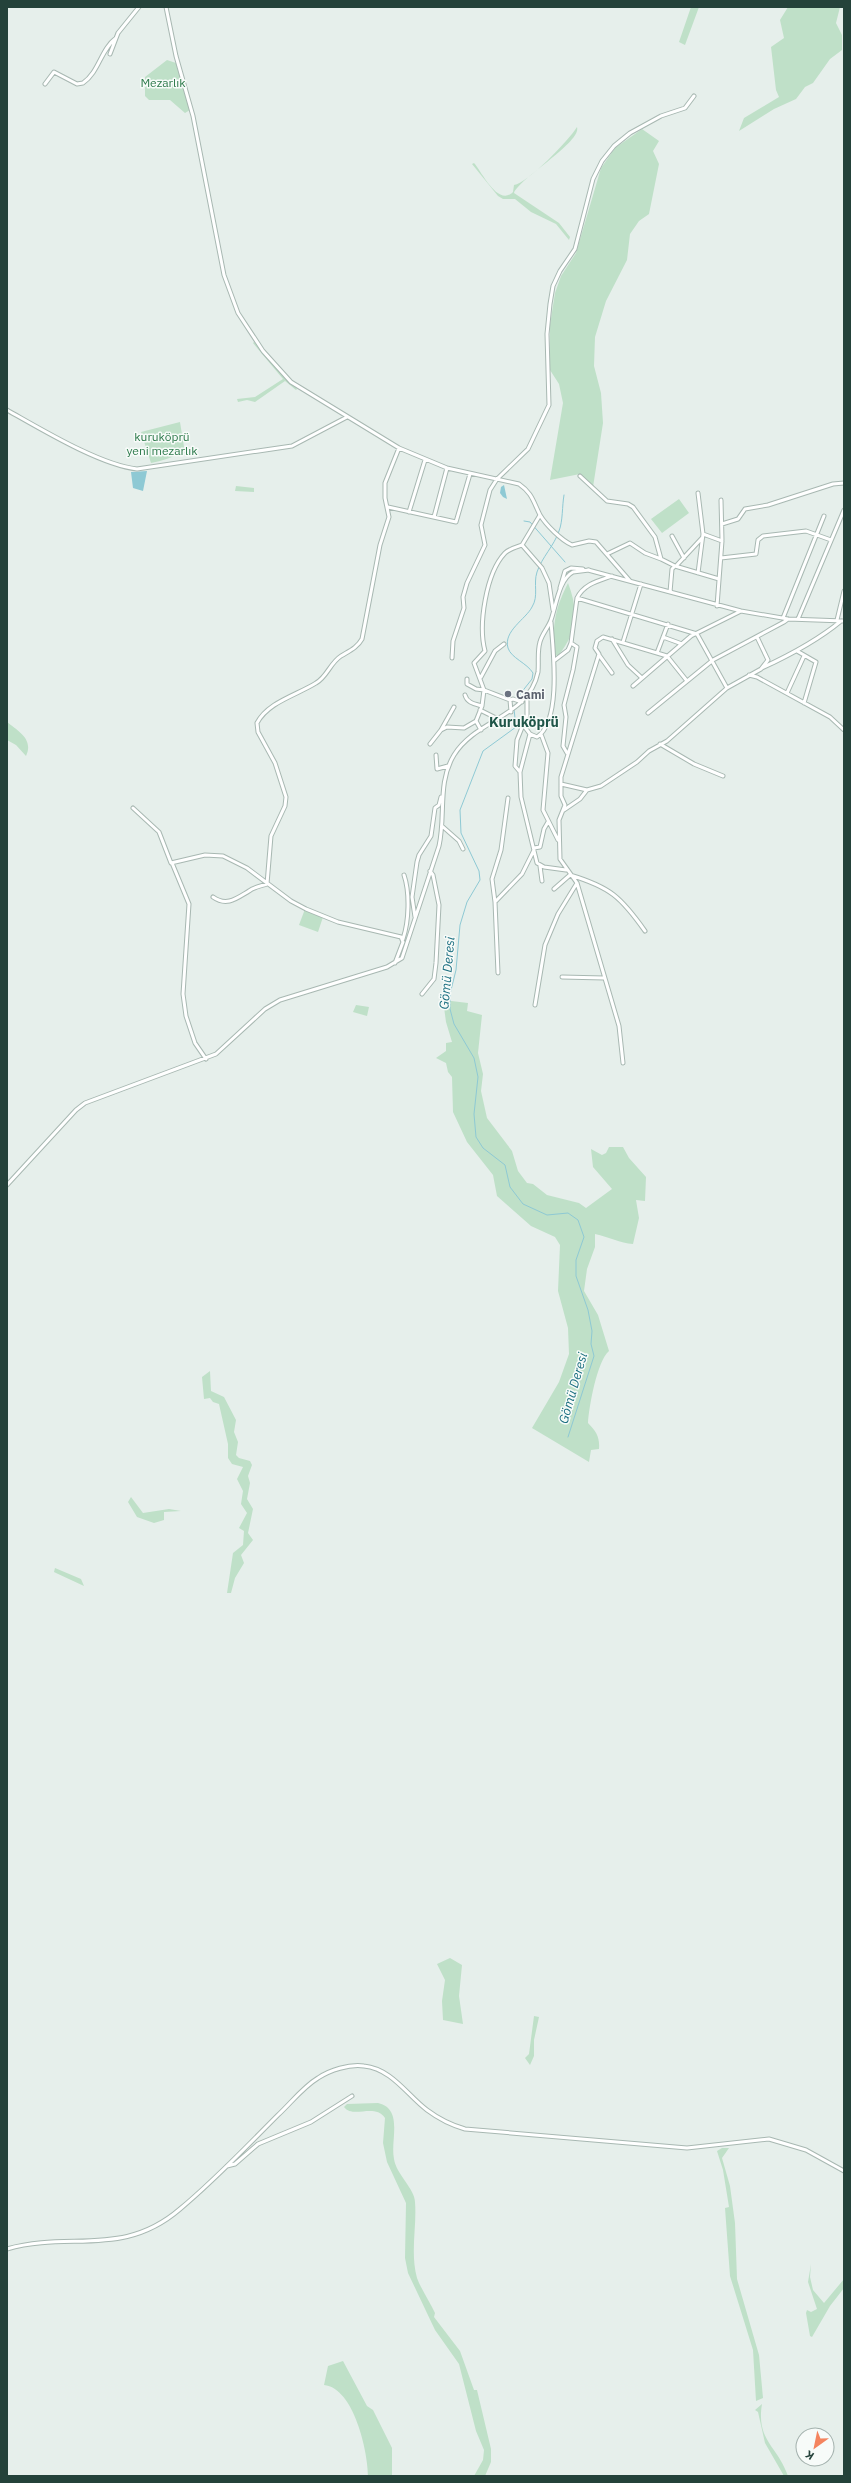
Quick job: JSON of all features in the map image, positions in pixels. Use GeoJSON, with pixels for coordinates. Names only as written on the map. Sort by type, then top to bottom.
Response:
{"type":"FeatureCollection","features":[{"type":"Feature","properties":{"kind":"street"},"geometry":{"type":"LineString","coordinates":[[110,54],[116,38],[139,7]]}},
{"type":"Feature","properties":{"kind":"street"},"geometry":{"type":"LineString","coordinates":[[166,7],[176,56],[193,116],[219,252],[236,307],[263,351],[291,382],[399,448],[447,468],[520,484],[528,490],[540,515],[559,535],[572,545],[594,541],[630,581]]}},
{"type":"Feature","properties":{"kind":"street"},"geometry":{"type":"LineString","coordinates":[[45,84],[53,72],[77,84],[83,84],[98,65],[107,44],[116,38]]}},
{"type":"Feature","properties":{"kind":"street"},"geometry":{"type":"LineString","coordinates":[[452,658],[453,641],[464,608],[467,583],[474,565],[486,545],[481,525],[490,490],[497,479],[528,449],[549,405],[548,319],[554,286],[575,249],[593,179],[602,161],[614,146],[630,133],[661,116],[684,108],[694,96]]}},
{"type":"Feature","properties":{"kind":"street"},"geometry":{"type":"LineString","coordinates":[[7,410],[91,454],[115,464],[138,469],[292,446],[347,417]]}},
{"type":"Feature","properties":{"kind":"street"},"geometry":{"type":"LineString","coordinates":[[267,884],[271,836],[285,806],[286,798],[275,763],[258,732],[257,723],[265,713],[283,700],[322,679],[333,663],[360,643],[369,610],[370,592],[376,574],[380,545],[389,517],[385,498],[385,483],[399,448]]}},
{"type":"Feature","properties":{"kind":"street"},"geometry":{"type":"LineString","coordinates":[[409,512],[425,460]]}},
{"type":"Feature","properties":{"kind":"street"},"geometry":{"type":"LineString","coordinates":[[434,517],[447,468]]}},
{"type":"Feature","properties":{"kind":"street"},"geometry":{"type":"LineString","coordinates":[[388,507],[456,522],[470,474]]}},
{"type":"Feature","properties":{"kind":"street"},"geometry":{"type":"LineString","coordinates":[[580,476],[607,501],[628,504],[633,507],[655,537],[661,558]]}},
{"type":"Feature","properties":{"kind":"street"},"geometry":{"type":"LineString","coordinates":[[722,524],[738,519],[746,509],[759,508],[833,484],[844,483]]}},
{"type":"Feature","properties":{"kind":"street"},"geometry":{"type":"LineString","coordinates":[[698,493],[703,534],[698,573]]}},
{"type":"Feature","properties":{"kind":"street"},"geometry":{"type":"LineString","coordinates":[[717,606],[722,540],[721,500]]}},
{"type":"Feature","properties":{"kind":"street"},"geometry":{"type":"LineString","coordinates":[[798,619],[844,510]]}},
{"type":"Feature","properties":{"kind":"street"},"geometry":{"type":"LineString","coordinates":[[441,730],[447,727],[464,728],[476,721],[482,706],[484,690],[481,676],[474,663],[485,651],[485,600],[489,581],[504,555],[522,545],[540,515]]}},
{"type":"Feature","properties":{"kind":"street"},"geometry":{"type":"LineString","coordinates":[[783,618],[824,516]]}},
{"type":"Feature","properties":{"kind":"street"},"geometry":{"type":"LineString","coordinates":[[721,558],[756,554],[758,540],[763,536],[806,531],[831,540]]}},
{"type":"Feature","properties":{"kind":"street"},"geometry":{"type":"LineString","coordinates":[[703,534],[722,540]]}},
{"type":"Feature","properties":{"kind":"street"},"geometry":{"type":"LineString","coordinates":[[672,536],[684,558]]}},
{"type":"Feature","properties":{"kind":"street"},"geometry":{"type":"LineString","coordinates":[[670,592],[672,569],[702,538]]}},
{"type":"Feature","properties":{"kind":"street"},"geometry":{"type":"LineString","coordinates":[[607,554],[630,543],[645,553],[661,558],[675,566],[719,579]]}},
{"type":"Feature","properties":{"kind":"street"},"geometry":{"type":"LineString","coordinates":[[522,545],[524,550],[538,562],[549,583],[553,612]]}},
{"type":"Feature","properties":{"kind":"street"},"geometry":{"type":"LineString","coordinates":[[520,772],[515,766],[516,744],[527,715],[527,696],[538,672],[540,641],[551,620],[559,594],[571,573],[589,570],[717,606],[741,611],[788,619],[841,621]]}},
{"type":"Feature","properties":{"kind":"street"},"geometry":{"type":"LineString","coordinates":[[555,660],[572,643],[577,598],[586,586],[612,576]]}},
{"type":"Feature","properties":{"kind":"street"},"geometry":{"type":"LineString","coordinates":[[623,642],[641,584]]}},
{"type":"Feature","properties":{"kind":"street"},"geometry":{"type":"LineString","coordinates":[[561,784],[587,790],[601,786],[660,744],[667,741],[727,688],[749,675],[797,651],[826,633],[841,621],[844,591]]}},
{"type":"Feature","properties":{"kind":"street"},"geometry":{"type":"LineString","coordinates":[[577,598],[668,624],[697,634],[713,660],[727,688]]}},
{"type":"Feature","properties":{"kind":"street"},"geometry":{"type":"LineString","coordinates":[[633,686],[682,644],[697,634],[741,611]]}},
{"type":"Feature","properties":{"kind":"street"},"geometry":{"type":"LineString","coordinates":[[648,713],[713,660],[788,619]]}},
{"type":"Feature","properties":{"kind":"street"},"geometry":{"type":"LineString","coordinates":[[524,726],[530,734],[537,737],[541,734],[552,712],[555,660],[551,620]]}},
{"type":"Feature","properties":{"kind":"street"},"geometry":{"type":"LineString","coordinates":[[657,653],[668,624]]}},
{"type":"Feature","properties":{"kind":"street"},"geometry":{"type":"LineString","coordinates":[[663,636],[682,644]]}},
{"type":"Feature","properties":{"kind":"street"},"geometry":{"type":"LineString","coordinates":[[612,673],[595,648],[597,641],[603,637],[667,656],[687,681]]}},
{"type":"Feature","properties":{"kind":"street"},"geometry":{"type":"LineString","coordinates":[[757,637],[768,660],[761,669]]}},
{"type":"Feature","properties":{"kind":"street"},"geometry":{"type":"LineString","coordinates":[[612,640],[628,665],[642,678]]}},
{"type":"Feature","properties":{"kind":"street"},"geometry":{"type":"LineString","coordinates":[[567,753],[563,746],[566,718],[564,704],[573,670],[577,647],[572,643]]}},
{"type":"Feature","properties":{"kind":"street"},"geometry":{"type":"LineString","coordinates":[[481,676],[495,651],[504,644]]}},
{"type":"Feature","properties":{"kind":"street"},"geometry":{"type":"LineString","coordinates":[[797,651],[804,656],[815,660],[816,663],[804,703]]}},
{"type":"Feature","properties":{"kind":"street"},"geometry":{"type":"LineString","coordinates":[[599,654],[561,771],[561,796],[566,805],[559,820],[560,859],[566,870],[577,883],[619,1026],[623,1063]]}},
{"type":"Feature","properties":{"kind":"street"},"geometry":{"type":"LineString","coordinates":[[787,693],[804,656]]}},
{"type":"Feature","properties":{"kind":"street"},"geometry":{"type":"LineString","coordinates":[[749,675],[758,677],[830,717],[844,730]]}},
{"type":"Feature","properties":{"kind":"street"},"geometry":{"type":"LineString","coordinates":[[467,680],[467,684],[476,689],[484,690],[511,700],[520,701]]}},
{"type":"Feature","properties":{"kind":"street"},"geometry":{"type":"LineString","coordinates":[[465,695],[466,699],[473,704],[482,706]]}},
{"type":"Feature","properties":{"kind":"street"},"geometry":{"type":"LineString","coordinates":[[415,917],[412,897],[417,862],[419,855],[431,836],[435,808],[438,805],[442,793],[448,766],[464,743],[496,718],[516,709],[520,701],[527,696]]}},
{"type":"Feature","properties":{"kind":"street"},"geometry":{"type":"LineString","coordinates":[[511,700],[511,712]]}},
{"type":"Feature","properties":{"kind":"street"},"geometry":{"type":"LineString","coordinates":[[430,744],[441,730],[454,707]]}},
{"type":"Feature","properties":{"kind":"street"},"geometry":{"type":"LineString","coordinates":[[480,710],[496,718]]}},
{"type":"Feature","properties":{"kind":"street"},"geometry":{"type":"LineString","coordinates":[[476,721],[481,730]]}},
{"type":"Feature","properties":{"kind":"street"},"geometry":{"type":"LineString","coordinates":[[530,734],[520,772],[521,797],[534,849],[540,866],[542,881]]}},
{"type":"Feature","properties":{"kind":"street"},"geometry":{"type":"LineString","coordinates":[[541,734],[548,753],[543,810],[559,841]]}},
{"type":"Feature","properties":{"kind":"street"},"geometry":{"type":"LineString","coordinates":[[660,744],[694,764],[723,776]]}},
{"type":"Feature","properties":{"kind":"street"},"geometry":{"type":"LineString","coordinates":[[436,755],[437,769],[448,766]]}},
{"type":"Feature","properties":{"kind":"street"},"geometry":{"type":"LineString","coordinates":[[564,810],[580,799],[587,790]]}},
{"type":"Feature","properties":{"kind":"street"},"geometry":{"type":"LineString","coordinates":[[7,1185],[71,1115],[86,1103],[206,1058],[227,1045],[265,1008],[280,1000],[395,963],[405,953],[415,917],[439,846],[442,826],[442,793]]}},
{"type":"Feature","properties":{"kind":"street"},"geometry":{"type":"LineString","coordinates":[[498,973],[495,902],[492,879],[501,850],[508,798]]}},
{"type":"Feature","properties":{"kind":"street"},"geometry":{"type":"LineString","coordinates":[[133,808],[159,832],[189,904],[183,994],[186,1016],[195,1043],[206,1058]]}},
{"type":"Feature","properties":{"kind":"street"},"geometry":{"type":"LineString","coordinates":[[534,849],[540,848],[544,829],[548,822]]}},
{"type":"Feature","properties":{"kind":"street"},"geometry":{"type":"LineString","coordinates":[[442,826],[456,838],[463,849]]}},
{"type":"Feature","properties":{"kind":"street"},"geometry":{"type":"LineString","coordinates":[[495,902],[522,874],[534,849]]}},
{"type":"Feature","properties":{"kind":"street"},"geometry":{"type":"LineString","coordinates":[[172,863],[205,854],[223,856],[246,868],[291,901],[322,916],[403,939]]}},
{"type":"Feature","properties":{"kind":"street"},"geometry":{"type":"LineString","coordinates":[[540,866],[566,870]]}},
{"type":"Feature","properties":{"kind":"street"},"geometry":{"type":"LineString","coordinates":[[422,994],[434,979],[436,963],[439,905],[434,875],[430,871]]}},
{"type":"Feature","properties":{"kind":"street"},"geometry":{"type":"LineString","coordinates":[[554,889],[570,874]]}},
{"type":"Feature","properties":{"kind":"street"},"geometry":{"type":"LineString","coordinates":[[570,874],[594,882],[616,895],[645,931]]}},
{"type":"Feature","properties":{"kind":"street"},"geometry":{"type":"LineString","coordinates":[[395,963],[401,951],[408,919],[407,883],[404,875]]}},
{"type":"Feature","properties":{"kind":"street"},"geometry":{"type":"LineString","coordinates":[[535,1005],[545,945],[558,914],[577,883]]}},
{"type":"Feature","properties":{"kind":"street"},"geometry":{"type":"LineString","coordinates":[[213,897],[218,900],[229,902],[249,890],[267,884]]}},
{"type":"Feature","properties":{"kind":"street"},"geometry":{"type":"LineString","coordinates":[[562,977],[604,978]]}},
{"type":"Feature","properties":{"kind":"street"},"geometry":{"type":"LineString","coordinates":[[7,2249],[36,2243],[95,2242],[134,2236],[169,2218],[226,2166],[317,2078],[342,2068],[364,2066],[384,2072],[428,2111],[452,2125],[465,2129],[687,2148],[769,2139],[806,2150],[844,2172]]}},
{"type":"Feature","properties":{"kind":"street"},"geometry":{"type":"LineString","coordinates":[[226,2166],[235,2164],[258,2144],[311,2122],[352,2096]]}},
{"type":"Feature","properties":{"kind":"green space"},"geometry":{"type":"Polygon","coordinates":[[[691,7],[699,7],[685,45],[679,42],[691,7]]]}},
{"type":"Feature","properties":{"kind":"green space"},"geometry":{"type":"Polygon","coordinates":[[[788,7],[840,7],[836,23],[842,35],[842,50],[830,59],[813,83],[805,87],[796,99],[774,109],[739,131],[744,118],[779,97],[776,90],[771,47],[784,38],[780,20],[788,7]]]}},
{"type":"Feature","properties":{"kind":"green space","name":"Mezarlık"},"geometry":{"type":"Polygon","coordinates":[[[167,60],[176,63],[190,110],[185,113],[170,100],[149,100],[145,96],[145,77],[167,60]]]}},
{"type":"Feature","properties":{"kind":"green space"},"geometry":{"type":"Polygon","coordinates":[[[577,127],[576,134],[570,142],[535,171],[548,160],[577,127]]]}},
{"type":"Feature","properties":{"kind":"green space"},"geometry":{"type":"Polygon","coordinates":[[[642,129],[659,141],[653,151],[659,164],[649,214],[639,221],[630,234],[627,260],[606,301],[595,337],[594,366],[601,393],[603,423],[593,487],[580,474],[550,480],[563,403],[559,384],[550,370],[550,325],[555,293],[561,276],[576,253],[601,168],[615,148],[642,129]]]}},
{"type":"Feature","properties":{"kind":"green space"},"geometry":{"type":"Polygon","coordinates":[[[474,163],[496,192],[502,195],[507,195],[513,192],[514,185],[527,178],[514,193],[559,223],[570,237],[569,240],[556,224],[531,212],[515,199],[503,199],[498,196],[472,164],[474,163]]]}},
{"type":"Feature","properties":{"kind":"green space"},"geometry":{"type":"Polygon","coordinates":[[[254,342],[297,389],[296,390],[285,381],[255,402],[247,400],[238,402],[237,399],[255,397],[283,379],[253,343],[254,342]]]}},
{"type":"Feature","properties":{"kind":"green space","name":"kuruköprü yeni mezarlık"},"geometry":{"type":"Polygon","coordinates":[[[180,422],[185,453],[151,463],[141,432],[180,422]]]}},
{"type":"Feature","properties":{"kind":"green space"},"geometry":{"type":"Polygon","coordinates":[[[236,486],[254,488],[254,492],[235,491],[236,486]]]}},
{"type":"Feature","properties":{"kind":"green space"},"geometry":{"type":"Polygon","coordinates":[[[679,499],[689,513],[662,533],[651,519],[679,499]]]}},
{"type":"Feature","properties":{"kind":"green space"},"geometry":{"type":"Polygon","coordinates":[[[568,583],[574,603],[574,621],[569,639],[558,656],[554,654],[555,618],[568,583]]]}},
{"type":"Feature","properties":{"kind":"green space"},"geometry":{"type":"Polygon","coordinates":[[[7,722],[24,736],[28,745],[26,756],[16,745],[7,740],[7,722]]]}},
{"type":"Feature","properties":{"kind":"green space"},"geometry":{"type":"Polygon","coordinates":[[[305,909],[323,917],[318,932],[299,925],[305,909]]]}},
{"type":"Feature","properties":{"kind":"green space"},"geometry":{"type":"Polygon","coordinates":[[[443,1000],[468,1003],[467,1011],[482,1015],[478,1053],[483,1074],[481,1091],[487,1118],[512,1151],[518,1171],[527,1183],[533,1184],[547,1195],[579,1203],[586,1208],[612,1189],[593,1167],[591,1149],[602,1155],[606,1153],[609,1147],[623,1147],[629,1158],[646,1177],[645,1201],[636,1200],[639,1218],[633,1244],[595,1234],[595,1247],[587,1269],[584,1291],[598,1315],[609,1351],[605,1356],[597,1374],[590,1406],[588,1423],[597,1434],[599,1449],[591,1450],[589,1462],[532,1428],[559,1382],[569,1354],[568,1328],[558,1291],[560,1245],[555,1237],[531,1226],[497,1196],[493,1175],[467,1142],[453,1112],[452,1077],[448,1072],[446,1063],[436,1058],[446,1051],[446,1043],[452,1042],[446,1022],[443,1000]]]}},
{"type":"Feature","properties":{"kind":"green space"},"geometry":{"type":"Polygon","coordinates":[[[356,1005],[369,1007],[367,1016],[353,1012],[356,1005]]]}},
{"type":"Feature","properties":{"kind":"green space"},"geometry":{"type":"Polygon","coordinates":[[[210,1371],[211,1391],[224,1397],[236,1420],[234,1432],[238,1442],[236,1455],[239,1458],[250,1461],[252,1465],[248,1476],[250,1483],[247,1499],[253,1509],[248,1533],[253,1540],[241,1555],[244,1563],[235,1578],[231,1593],[227,1593],[233,1553],[243,1545],[244,1531],[239,1528],[247,1513],[241,1504],[243,1491],[237,1479],[243,1467],[232,1464],[228,1458],[228,1444],[219,1404],[213,1402],[210,1398],[204,1399],[202,1377],[210,1371]]]}},
{"type":"Feature","properties":{"kind":"green space"},"geometry":{"type":"Polygon","coordinates":[[[131,1497],[143,1513],[169,1509],[181,1511],[164,1512],[164,1520],[154,1523],[137,1517],[128,1502],[131,1497]]]}},
{"type":"Feature","properties":{"kind":"green space"},"geometry":{"type":"Polygon","coordinates":[[[55,1568],[81,1579],[84,1586],[54,1572],[55,1568]]]}},
{"type":"Feature","properties":{"kind":"green space"},"geometry":{"type":"Polygon","coordinates":[[[450,1958],[462,1965],[459,1996],[463,2024],[443,2020],[442,2001],[445,1980],[437,1964],[450,1958]]]}},
{"type":"Feature","properties":{"kind":"green space"},"geometry":{"type":"Polygon","coordinates":[[[534,2016],[539,2017],[534,2040],[534,2056],[530,2065],[525,2058],[529,2054],[534,2016]]]}},
{"type":"Feature","properties":{"kind":"green space"},"geometry":{"type":"Polygon","coordinates":[[[378,2103],[386,2106],[391,2112],[394,2126],[393,2151],[395,2165],[414,2197],[414,2259],[417,2278],[435,2313],[434,2317],[460,2351],[474,2390],[477,2390],[491,2449],[491,2462],[485,2476],[474,2476],[483,2460],[484,2450],[476,2431],[459,2364],[435,2330],[408,2273],[405,2258],[406,2203],[387,2162],[383,2143],[385,2118],[376,2112],[353,2112],[344,2107],[347,2104],[378,2103]]]}},
{"type":"Feature","properties":{"kind":"green space"},"geometry":{"type":"Polygon","coordinates":[[[722,2148],[729,2148],[722,2158],[730,2186],[735,2223],[737,2279],[759,2355],[763,2398],[756,2401],[753,2350],[730,2276],[725,2208],[729,2207],[723,2170],[717,2151],[722,2148]]]}},
{"type":"Feature","properties":{"kind":"green space"},"geometry":{"type":"Polygon","coordinates":[[[811,2264],[810,2277],[813,2290],[824,2303],[844,2279],[844,2288],[830,2306],[812,2337],[810,2336],[806,2313],[807,2310],[811,2312],[817,2309],[808,2282],[811,2264]]]}},
{"type":"Feature","properties":{"kind":"green space"},"geometry":{"type":"Polygon","coordinates":[[[343,2361],[367,2406],[373,2410],[392,2448],[392,2476],[368,2476],[362,2437],[351,2409],[344,2397],[335,2389],[324,2385],[328,2366],[343,2361]]]}},
{"type":"Feature","properties":{"kind":"green space"},"geometry":{"type":"Polygon","coordinates":[[[762,2404],[761,2416],[765,2435],[788,2476],[784,2476],[765,2443],[758,2412],[755,2410],[762,2404]]]}},
{"type":"Feature","properties":{"kind":"water"},"geometry":{"type":"Polygon","coordinates":[[[147,471],[143,491],[133,488],[131,472],[147,471]]]}},
{"type":"Feature","properties":{"kind":"water"},"geometry":{"type":"Polygon","coordinates":[[[504,485],[507,499],[500,493],[501,487],[504,485]]]}},
{"type":"Feature","properties":{"kind":"waterway","name":"Gömü Deresi"},"geometry":{"type":"LineString","coordinates":[[517,698],[532,679],[533,673],[527,666],[512,655],[508,648],[507,642],[512,631],[529,612],[534,603],[537,572],[559,531],[564,495]]}},
{"type":"Feature","properties":{"kind":"waterway"},"geometry":{"type":"LineString","coordinates":[[524,521],[530,522],[565,562]]}},
{"type":"Feature","properties":{"kind":"waterway","name":"Gömü Deresi"},"geometry":{"type":"LineString","coordinates":[[514,709],[516,727],[483,751],[460,810],[461,833],[479,871],[480,880],[467,902],[460,925],[456,970],[450,994],[450,1009],[454,1024],[474,1058],[478,1077],[474,1114],[476,1137],[483,1148],[505,1165],[510,1187],[523,1204],[547,1215],[568,1213],[578,1220],[584,1237],[576,1260],[576,1276],[588,1310],[592,1331],[591,1344],[594,1356],[568,1437]]}},
{"type":"Feature","properties":{"kind":"place","name":"Cami"},"geometry":{"type":"Point","coordinates":[508,694]}},
{"type":"Feature","properties":{"kind":"district","name":"Kuruköprü"},"geometry":{"type":"Point","coordinates":[524,722]}}]}
